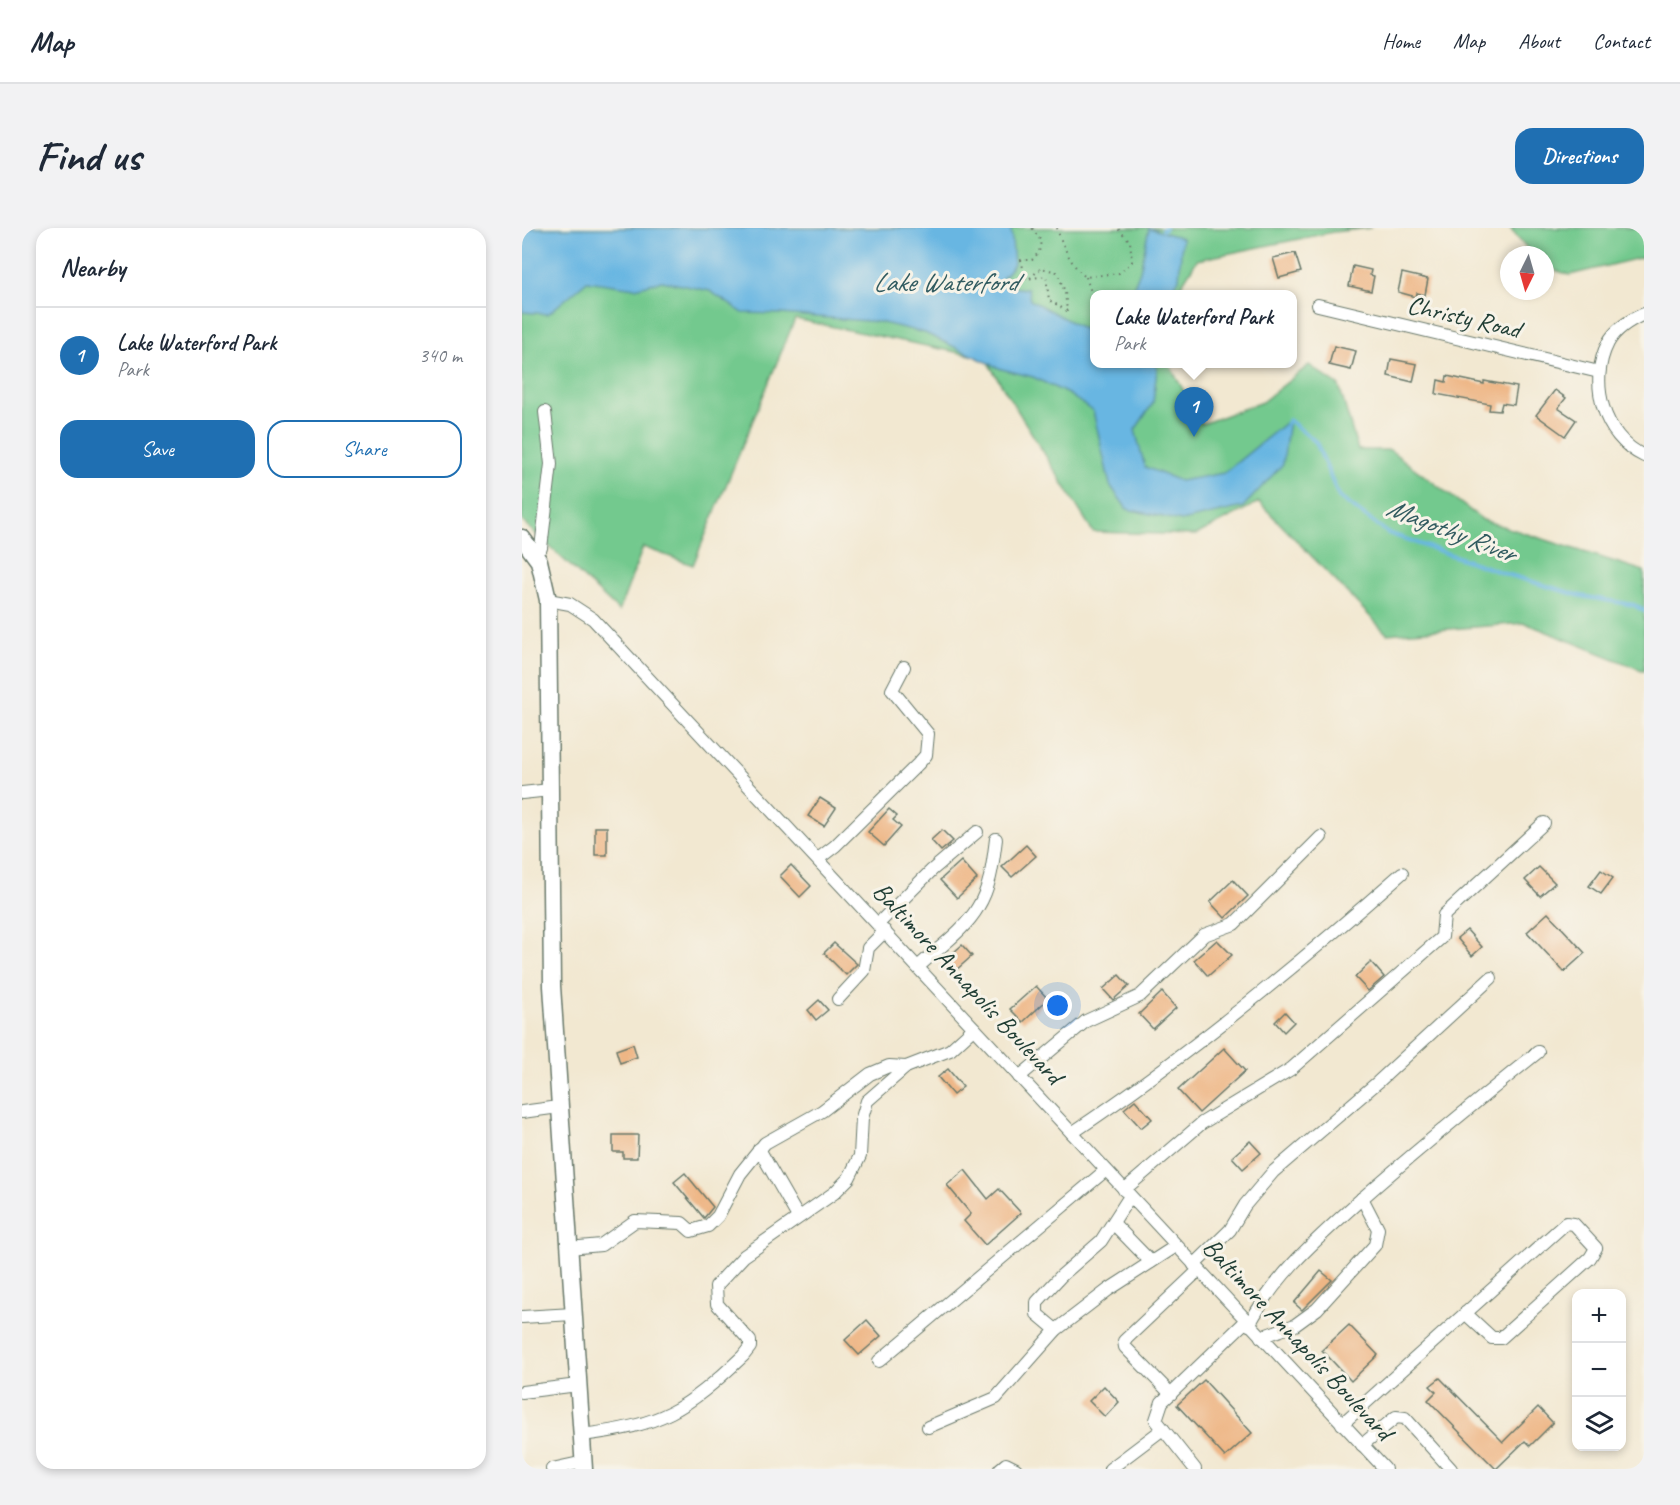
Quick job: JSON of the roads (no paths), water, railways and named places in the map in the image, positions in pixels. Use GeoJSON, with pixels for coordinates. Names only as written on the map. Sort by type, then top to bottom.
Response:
{"type":"FeatureCollection","features":[{"type":"Feature","properties":{"kind":"main road"},"geometry":{"type":"LineString","coordinates":[[522,538],[533,552],[543,573],[548,600],[552,986],[584,1466]]}},
{"type":"Feature","properties":{"kind":"street","name":"Christy Road"},"geometry":{"type":"LineString","coordinates":[[1317,306],[1599,372]]}},
{"type":"Feature","properties":{"kind":"street"},"geometry":{"type":"LineString","coordinates":[[1644,314],[1626,322],[1608,342],[1599,372],[1603,410],[1612,427],[1621,440],[1644,456]]}},
{"type":"Feature","properties":{"kind":"street"},"geometry":{"type":"LineString","coordinates":[[533,552],[541,548],[551,464],[545,412]]}},
{"type":"Feature","properties":{"kind":"street","name":"Baltimore Annapolis Boulevard"},"geometry":{"type":"LineString","coordinates":[[548,600],[570,604],[593,619],[1385,1469]]}},
{"type":"Feature","properties":{"kind":"street"},"geometry":{"type":"LineString","coordinates":[[818,859],[888,795],[926,755],[928,734],[892,690],[904,667]]}},
{"type":"Feature","properties":{"kind":"street"},"geometry":{"type":"LineString","coordinates":[[522,793],[550,790]]}},
{"type":"Feature","properties":{"kind":"street"},"geometry":{"type":"LineString","coordinates":[[1056,1330],[1037,1314],[1037,1302],[1061,1276],[1101,1241],[1113,1223],[1127,1193],[1202,1123],[1291,1069],[1443,937],[1444,915],[1544,823]]}},
{"type":"Feature","properties":{"kind":"street"},"geometry":{"type":"LineString","coordinates":[[838,999],[864,971],[868,948],[881,927],[977,832]]}},
{"type":"Feature","properties":{"kind":"street"},"geometry":{"type":"LineString","coordinates":[[1019,1077],[1086,1021],[1140,996],[1204,935],[1234,924],[1321,837]]}},
{"type":"Feature","properties":{"kind":"street"},"geometry":{"type":"LineString","coordinates":[[918,967],[973,916],[980,905],[991,875],[996,839]]}},
{"type":"Feature","properties":{"kind":"street"},"geometry":{"type":"LineString","coordinates":[[1072,1133],[1140,1087],[1331,935],[1402,873]]}},
{"type":"Feature","properties":{"kind":"street"},"geometry":{"type":"LineString","coordinates":[[1171,1394],[1125,1347],[1124,1341],[1230,1230],[1245,1205],[1273,1172],[1378,1082],[1491,978]]}},
{"type":"Feature","properties":{"kind":"street"},"geometry":{"type":"LineString","coordinates":[[582,1435],[637,1427],[673,1413],[687,1405],[749,1350],[750,1341],[717,1304],[716,1286],[744,1256],[834,1193],[849,1178],[860,1156],[862,1118],[867,1101],[906,1067],[950,1050],[974,1028]]}},
{"type":"Feature","properties":{"kind":"street"},"geometry":{"type":"LineString","coordinates":[[1195,1469],[1156,1420],[1162,1402],[1248,1323],[1266,1294],[1289,1266],[1362,1198],[1442,1129],[1538,1052]]}},
{"type":"Feature","properties":{"kind":"street"},"geometry":{"type":"LineString","coordinates":[[569,1248],[601,1245],[635,1221],[682,1223],[691,1231],[708,1226],[718,1216],[736,1179],[765,1143],[822,1111],[870,1074],[889,1066],[906,1067]]}},
{"type":"Feature","properties":{"kind":"street"},"geometry":{"type":"LineString","coordinates":[[522,1112],[559,1107]]}},
{"type":"Feature","properties":{"kind":"street"},"geometry":{"type":"LineString","coordinates":[[759,1149],[798,1217]]}},
{"type":"Feature","properties":{"kind":"street"},"geometry":{"type":"LineString","coordinates":[[879,1361],[1106,1170]]}},
{"type":"Feature","properties":{"kind":"street"},"geometry":{"type":"LineString","coordinates":[[1261,1337],[1295,1325],[1317,1309],[1375,1245],[1378,1229],[1362,1198]]}},
{"type":"Feature","properties":{"kind":"street"},"geometry":{"type":"LineString","coordinates":[[1113,1223],[1151,1262]]}},
{"type":"Feature","properties":{"kind":"street"},"geometry":{"type":"LineString","coordinates":[[1342,1424],[1465,1313],[1566,1223],[1574,1224],[1596,1248],[1590,1258],[1501,1338],[1492,1338],[1465,1313]]}},
{"type":"Feature","properties":{"kind":"street"},"geometry":{"type":"LineString","coordinates":[[928,1427],[996,1398],[1056,1330],[1108,1290],[1176,1246]]}},
{"type":"Feature","properties":{"kind":"street"},"geometry":{"type":"LineString","coordinates":[[522,1317],[573,1314]]}},
{"type":"Feature","properties":{"kind":"street"},"geometry":{"type":"LineString","coordinates":[[522,1392],[578,1385]]}},
{"type":"Feature","properties":{"kind":"street"},"geometry":{"type":"LineString","coordinates":[[1362,1444],[1396,1417],[1405,1418],[1451,1469]]}},
{"type":"Feature","properties":{"kind":"street"},"geometry":{"type":"LineString","coordinates":[[1110,1469],[1163,1429]]}},
{"type":"Feature","properties":{"kind":"street"},"geometry":{"type":"LineString","coordinates":[[1000,1469],[1006,1464],[1016,1469]]}},
{"type":"Feature","properties":{"kind":"street"},"geometry":{"type":"LineString","coordinates":[[552,1469],[584,1466]]}},
{"type":"Feature","properties":{"kind":"water","name":"Lake Waterford"},"geometry":{"type":"Polygon","coordinates":[[[522,228],[1011,228],[1014,264],[1000,281],[1007,287],[1028,289],[1030,300],[1090,332],[1090,368],[1157,368],[1153,403],[1135,430],[1145,467],[1180,481],[1224,473],[1289,420],[1283,464],[1243,507],[1181,521],[1127,509],[1110,485],[1093,411],[1068,394],[1033,377],[1001,369],[925,333],[879,322],[743,313],[710,291],[662,281],[635,288],[587,281],[548,314],[522,312],[522,228]]]}},
{"type":"Feature","properties":{"kind":"water"},"geometry":{"type":"Polygon","coordinates":[[[1149,228],[1182,238],[1179,279],[1171,290],[1133,290],[1140,271],[1149,228]]]}},
{"type":"Feature","properties":{"kind":"waterway","name":"Magothy River"},"geometry":{"type":"LineString","coordinates":[[1287,423],[1289,420],[1316,442],[1339,497],[1388,533],[1506,574],[1581,596],[1634,605],[1644,611]]}},
{"type":"Feature","properties":{"kind":"place","name":"Lake Waterford Park"},"geometry":{"type":"Point","coordinates":[1194,437]}}]}
